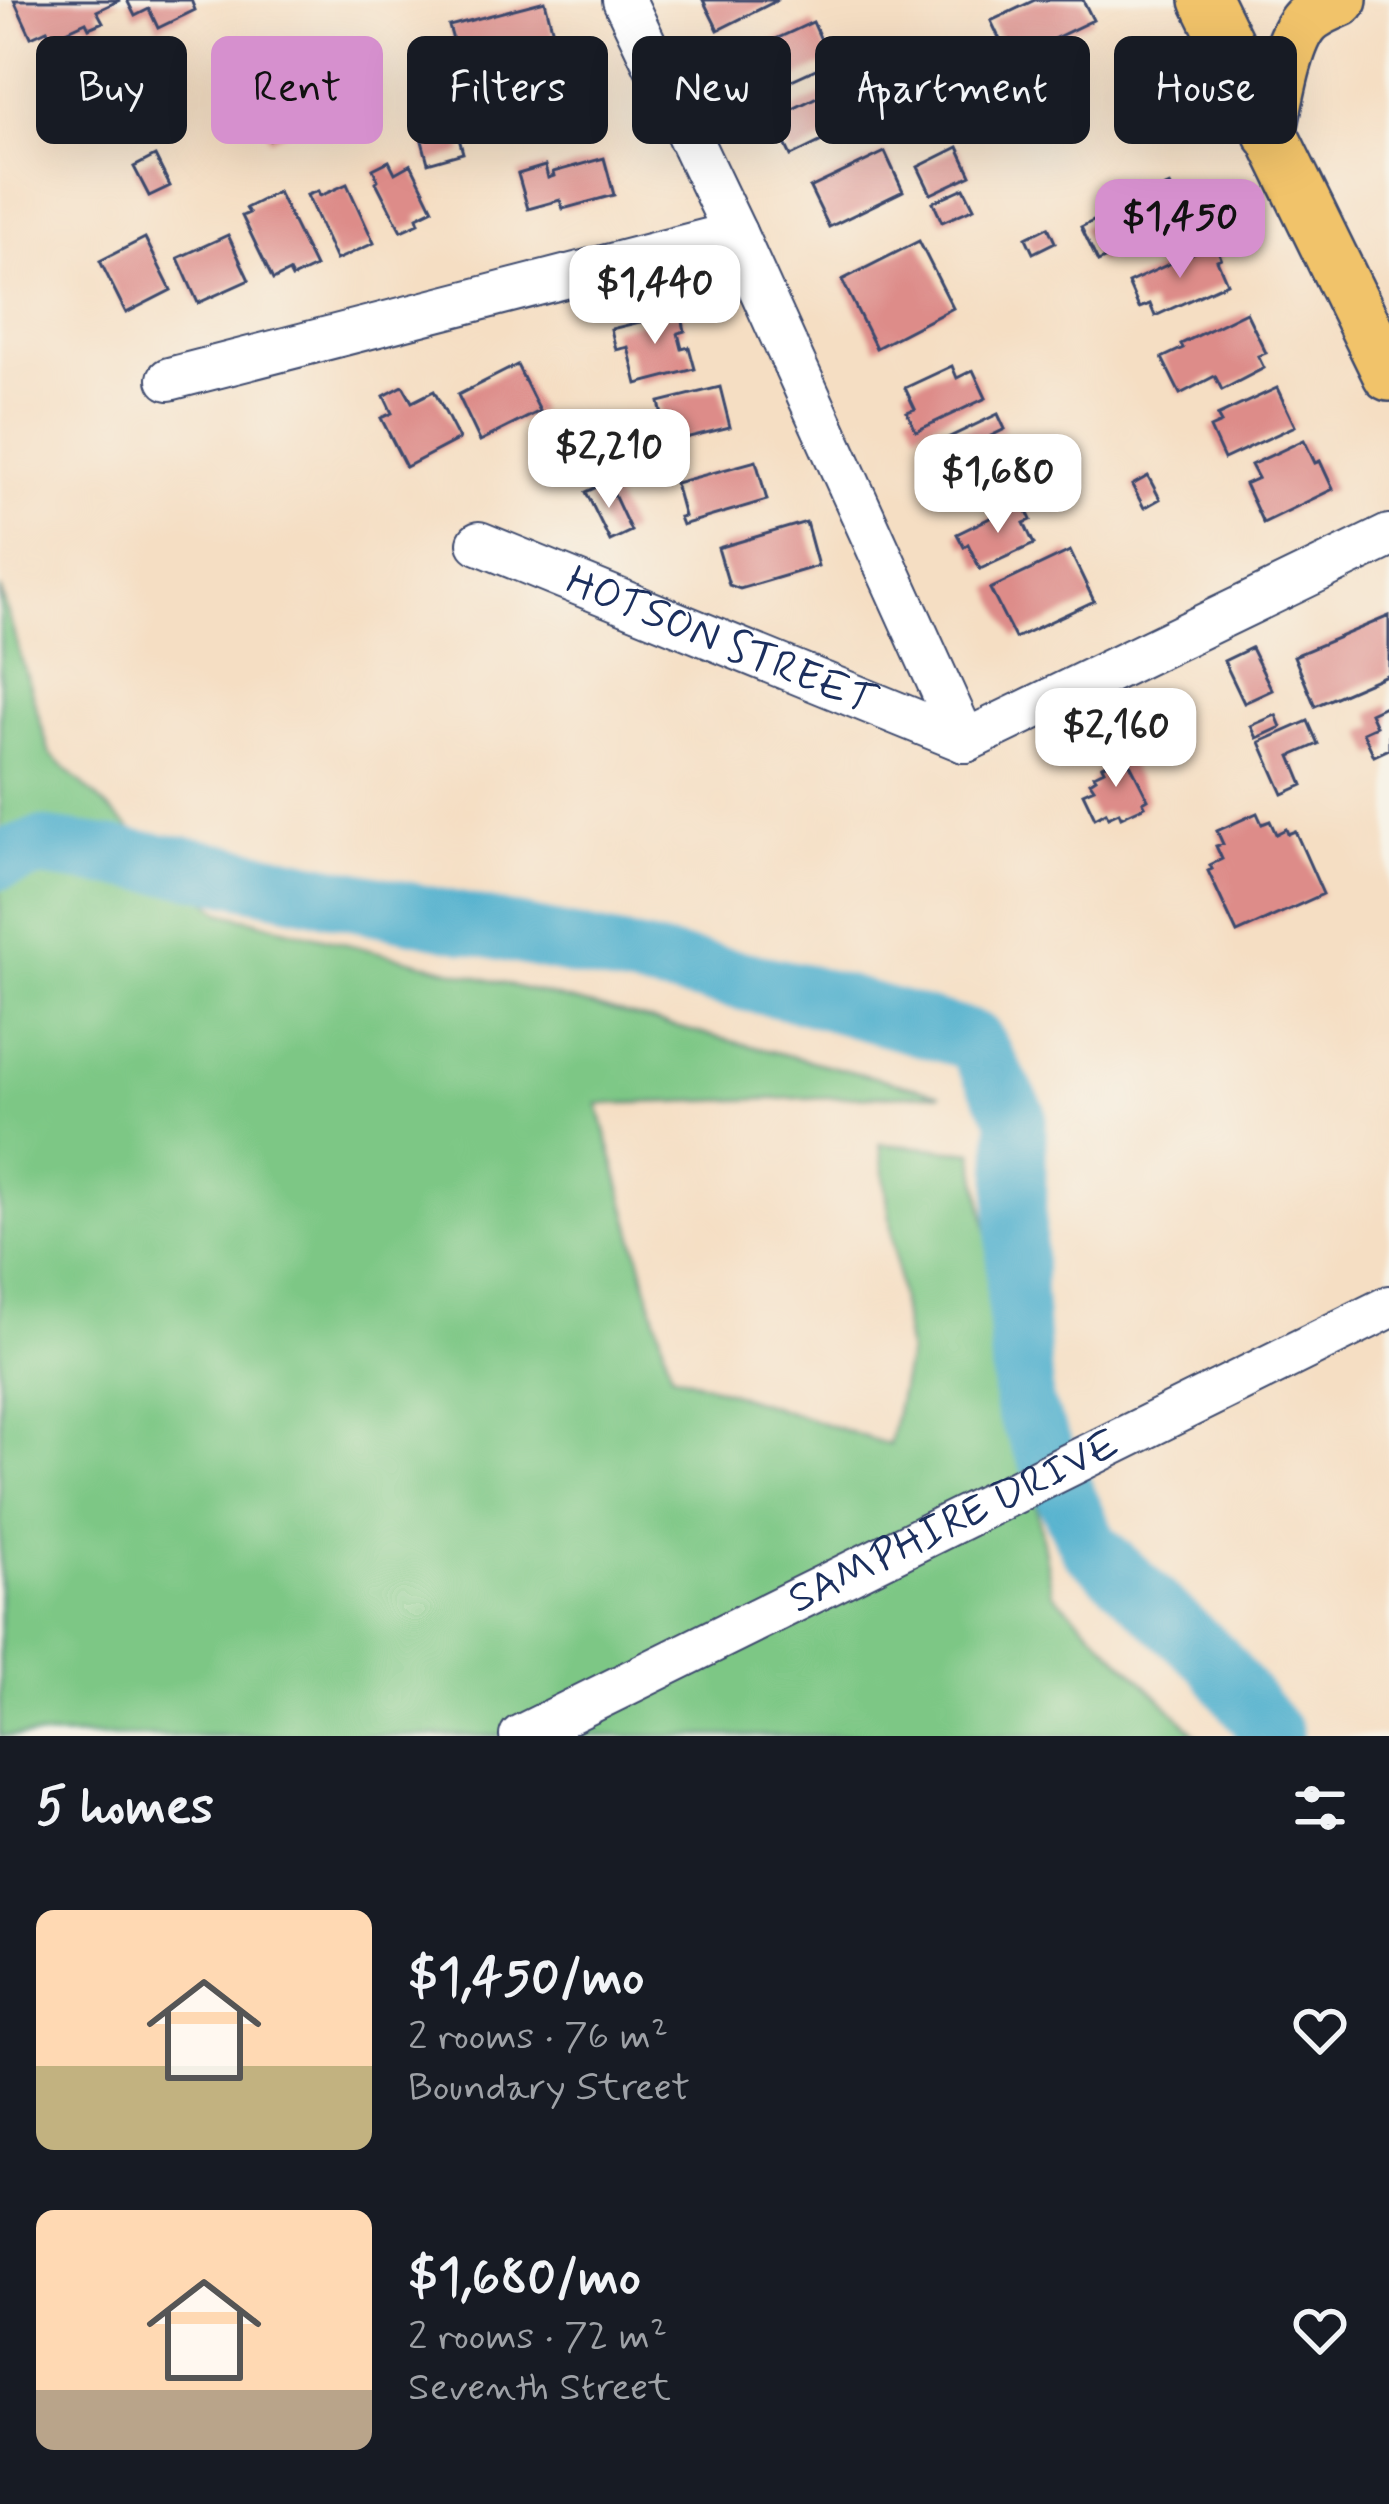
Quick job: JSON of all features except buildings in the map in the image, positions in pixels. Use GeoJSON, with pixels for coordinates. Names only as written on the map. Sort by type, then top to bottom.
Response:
{"type":"FeatureCollection","features":[{"type":"Feature","properties":{"kind":"main road"},"geometry":{"type":"LineString","coordinates":[[1208,0],[1225,36]]}},
{"type":"Feature","properties":{"kind":"main road"},"geometry":{"type":"LineString","coordinates":[[1296,36],[1318,10],[1341,0]]}},
{"type":"Feature","properties":{"kind":"main road"},"geometry":{"type":"LineString","coordinates":[[1275,144],[1383,357]]}},
{"type":"Feature","properties":{"kind":"street"},"geometry":{"type":"LineString","coordinates":[[624,0],[965,741],[1389,536]]}},
{"type":"Feature","properties":{"kind":"street"},"geometry":{"type":"LineString","coordinates":[[170,379],[735,233]]}},
{"type":"Feature","properties":{"kind":"street","name":"HOTSON STREET"},"geometry":{"type":"LineString","coordinates":[[479,542],[965,741]]}},
{"type":"Feature","properties":{"kind":"street","name":"SAMPHIRE DRIVE"},"geometry":{"type":"LineString","coordinates":[[520,1736],[1389,1307]]}},
{"type":"Feature","properties":{"kind":"green space"},"geometry":{"type":"Polygon","coordinates":[[[0,588],[50,754],[220,912],[941,1094],[598,1104],[671,1373],[889,1445],[908,1355],[880,1144],[973,1152],[1052,1592],[1198,1736],[0,1736],[0,588]]]}},
{"type":"Feature","properties":{"kind":"waterway"},"geometry":{"type":"LineString","coordinates":[[0,860],[40,847],[196,868],[802,993],[974,1041],[1017,1116],[1016,1292],[1024,1406],[1089,1546],[1213,1660],[1274,1736]]}}]}
